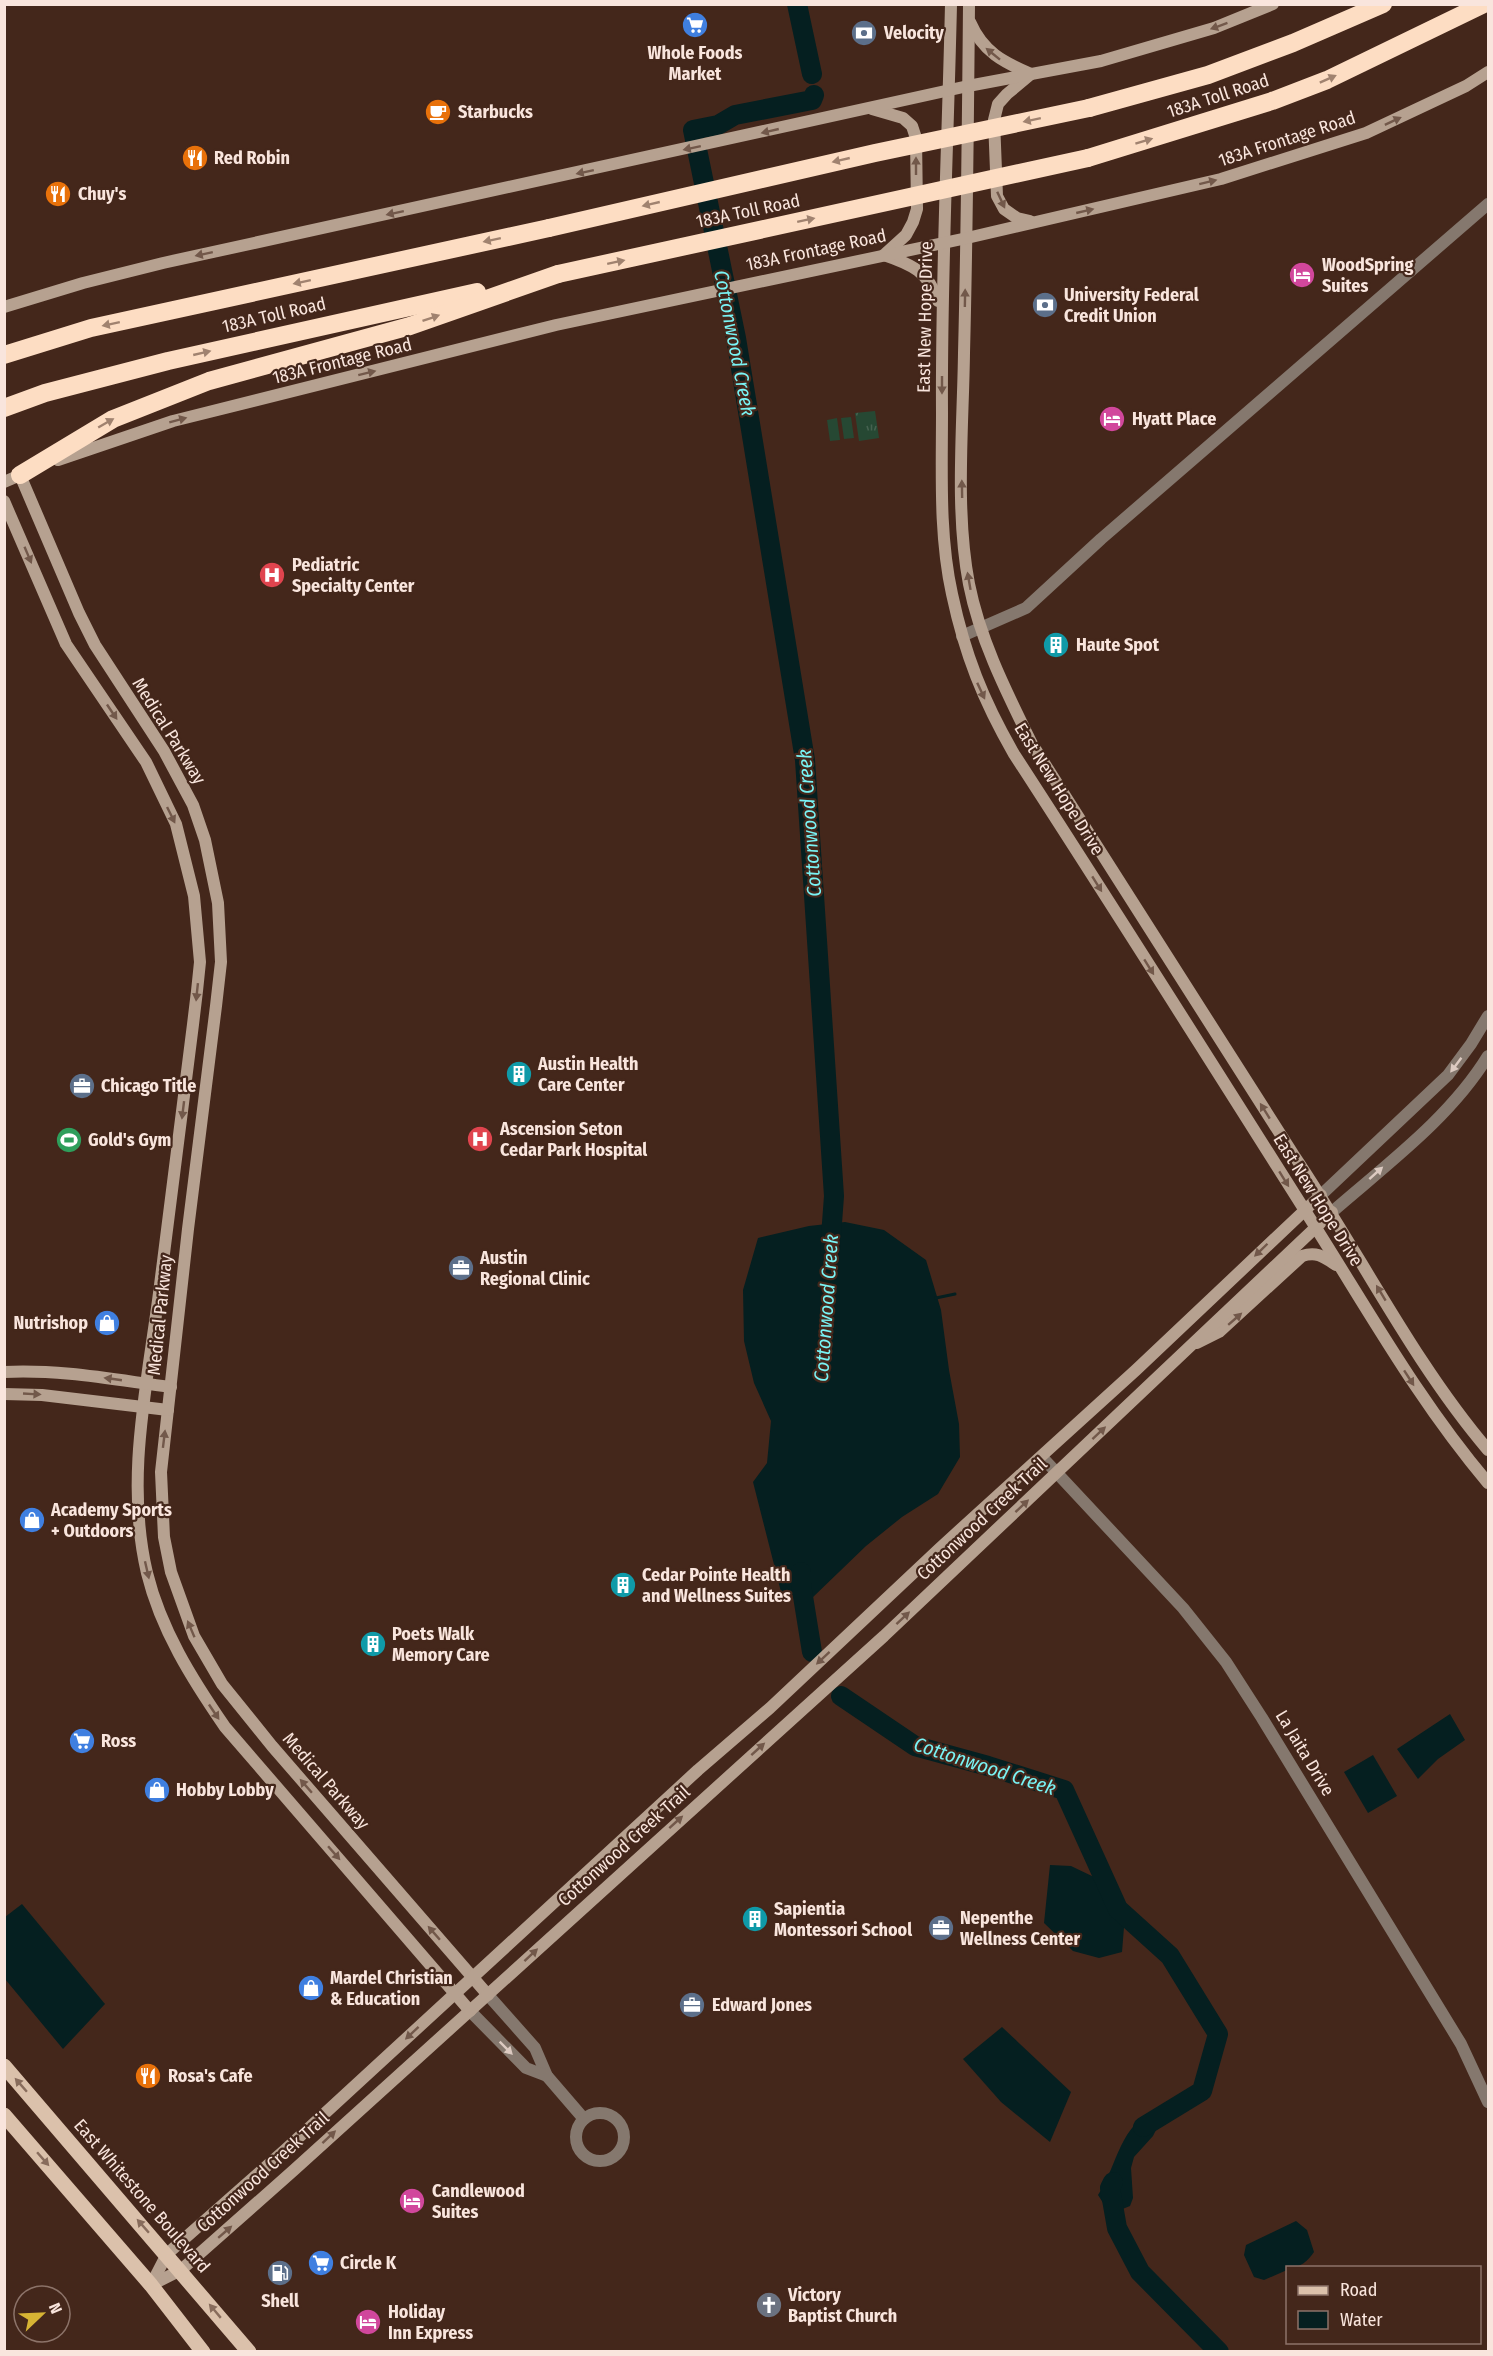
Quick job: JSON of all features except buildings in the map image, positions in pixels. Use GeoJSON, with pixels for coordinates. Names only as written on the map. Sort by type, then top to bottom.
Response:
{"type":"FeatureCollection","features":[{"type":"Feature","properties":{"kind":"highway","name":"183A Toll Road"},"geometry":{"type":"LineString","coordinates":[[4,355],[91,328],[549,228],[864,155],[1089,108],[1208,75],[1293,43],[1383,4]]}},
{"type":"Feature","properties":{"kind":"highway","name":"183A Toll Road"},"geometry":{"type":"LineString","coordinates":[[4,408],[45,393],[168,360],[1088,158],[1272,102],[1327,80],[1484,4]]}},
{"type":"Feature","properties":{"kind":"highway"},"geometry":{"type":"LineString","coordinates":[[12,479],[113,419],[209,381],[410,326],[558,274]]}},
{"type":"Feature","properties":{"kind":"main road","name":"East Whitestone Boulevard"},"geometry":{"type":"LineString","coordinates":[[4,2066],[249,2352]]}},
{"type":"Feature","properties":{"kind":"main road"},"geometry":{"type":"LineString","coordinates":[[7,2121],[151,2285],[203,2352]]}},
{"type":"Feature","properties":{"kind":"street","name":"East New Hope Drive"},"geometry":{"type":"LineString","coordinates":[[951,4],[950,90],[941,311],[944,543],[951,592],[976,681],[996,723],[1316,1228],[1377,1329],[1444,1429],[1488,1483]]}},
{"type":"Feature","properties":{"kind":"street","name":"East New Hope Drive"},"geometry":{"type":"LineString","coordinates":[[969,4],[967,238],[961,446],[963,533],[969,584],[981,628],[1006,691],[1032,744],[1332,1212],[1434,1378],[1488,1450]]}},
{"type":"Feature","properties":{"kind":"street"},"geometry":{"type":"LineString","coordinates":[[4,307],[83,283],[163,263],[968,86],[1101,61],[1214,28],[1273,4]]}},
{"type":"Feature","properties":{"kind":"street"},"geometry":{"type":"LineString","coordinates":[[969,20],[980,41],[989,52],[1008,65],[1031,74]]}},
{"type":"Feature","properties":{"kind":"street","name":"183A Frontage Road"},"geometry":{"type":"LineString","coordinates":[[12,479],[117,438],[173,421],[556,325],[768,278],[967,238],[1221,179],[1366,133],[1466,86],[1488,72]]}},
{"type":"Feature","properties":{"kind":"street"},"geometry":{"type":"LineString","coordinates":[[1031,74],[998,104],[994,120],[997,196],[1005,209],[1017,218],[1034,223]]}},
{"type":"Feature","properties":{"kind":"street"},"geometry":{"type":"LineString","coordinates":[[868,108],[903,118],[912,126],[916,138],[916,209],[913,222],[906,235],[884,255],[905,262],[918,270],[934,288],[941,311]]}},
{"type":"Feature","properties":{"kind":"street"},"geometry":{"type":"LineString","coordinates":[[962,636],[1026,608],[1101,539],[1488,204]]}},
{"type":"Feature","properties":{"kind":"street","name":"Medical Parkway"},"geometry":{"type":"LineString","coordinates":[[12,479],[95,645],[164,751],[193,805],[205,840],[218,903],[221,962],[161,1472],[164,1537],[171,1572],[181,1604],[207,1661],[241,1709],[535,2048],[547,2076],[584,2119]]}},
{"type":"Feature","properties":{"kind":"street","name":"Medical Parkway"},"geometry":{"type":"LineString","coordinates":[[4,501],[66,644],[146,762],[176,824],[194,896],[200,962],[143,1408],[136,1482],[142,1542],[156,1602],[164,1625],[194,1682],[225,1727],[470,2011],[526,2068],[547,2076]]}},
{"type":"Feature","properties":{"kind":"street"},"geometry":{"type":"LineString","coordinates":[[146,762],[164,751]]}},
{"type":"Feature","properties":{"kind":"street"},"geometry":{"type":"LineString","coordinates":[[1118,918],[1141,914]]}},
{"type":"Feature","properties":{"kind":"street"},"geometry":{"type":"LineString","coordinates":[[1321,1195],[1448,1075],[1488,1016]]}},
{"type":"Feature","properties":{"kind":"street"},"geometry":{"type":"LineString","coordinates":[[190,1052],[209,1056]]}},
{"type":"Feature","properties":{"kind":"street"},"geometry":{"type":"LineString","coordinates":[[1332,1212],[1438,1119],[1473,1081],[1488,1056]]}},
{"type":"Feature","properties":{"kind":"street","name":"Cottonwood Creek Trail"},"geometry":{"type":"LineString","coordinates":[[151,2285],[167,2254],[285,2150],[698,1770],[770,1708],[932,1556],[1042,1458],[1321,1195]]}},
{"type":"Feature","properties":{"kind":"street","name":"Cottonwood Creek Trail"},"geometry":{"type":"LineString","coordinates":[[151,2285],[181,2270],[884,1636],[1332,1212]]}},
{"type":"Feature","properties":{"kind":"street"},"geometry":{"type":"LineString","coordinates":[[1185,1349],[1219,1332],[1302,1256],[1312,1253],[1320,1254],[1339,1267]]}},
{"type":"Feature","properties":{"kind":"street"},"geometry":{"type":"LineString","coordinates":[[4,1372],[59,1373],[171,1387]]}},
{"type":"Feature","properties":{"kind":"street"},"geometry":{"type":"LineString","coordinates":[[4,1394],[51,1396],[168,1410]]}},
{"type":"Feature","properties":{"kind":"street","name":"La Jaita Drive"},"geometry":{"type":"LineString","coordinates":[[1042,1458],[1183,1608],[1226,1662],[1461,2044],[1488,2102]]}},
{"type":"Feature","properties":{"kind":"street"},"geometry":{"type":"LineString","coordinates":[[254,1761],[272,1746]]}},
{"type":"Feature","properties":{"kind":"green space"},"geometry":{"type":"Polygon","coordinates":[[[875,411],[879,438],[859,441],[855,413],[875,411]]]}},
{"type":"Feature","properties":{"kind":"green space"},"geometry":{"type":"Polygon","coordinates":[[[851,417],[854,438],[844,439],[841,418],[851,417]]]}},
{"type":"Feature","properties":{"kind":"green space"},"geometry":{"type":"Polygon","coordinates":[[[837,418],[840,440],[830,441],[827,420],[837,418]]]}},
{"type":"Feature","properties":{"kind":"water"},"geometry":{"type":"Polygon","coordinates":[[[845,1222],[884,1230],[926,1260],[941,1310],[959,1424],[960,1457],[938,1494],[902,1517],[866,1546],[811,1599],[781,1592],[753,1482],[767,1463],[771,1421],[754,1383],[744,1341],[743,1290],[758,1238],[809,1226],[845,1222]]]}},
{"type":"Feature","properties":{"kind":"water"},"geometry":{"type":"Polygon","coordinates":[[[1450,1714],[1465,1740],[1438,1759],[1418,1779],[1397,1749],[1450,1714]]]}},
{"type":"Feature","properties":{"kind":"water"},"geometry":{"type":"Polygon","coordinates":[[[1373,1755],[1397,1796],[1368,1813],[1344,1772],[1373,1755]]]}},
{"type":"Feature","properties":{"kind":"water"},"geometry":{"type":"Polygon","coordinates":[[[1050,1865],[1071,1866],[1094,1877],[1103,1894],[1125,1915],[1122,1952],[1099,1958],[1073,1951],[1044,1923],[1050,1865]]]}},
{"type":"Feature","properties":{"kind":"water"},"geometry":{"type":"Polygon","coordinates":[[[22,1904],[105,2004],[63,2049],[5,1979],[5,1917],[22,1904]]]}},
{"type":"Feature","properties":{"kind":"water"},"geometry":{"type":"Polygon","coordinates":[[[1002,2027],[1071,2092],[1050,2142],[1001,2102],[963,2059],[1002,2027]]]}},
{"type":"Feature","properties":{"kind":"water"},"geometry":{"type":"Polygon","coordinates":[[[1160,2107],[1167,2108],[1153,2136],[1134,2157],[1131,2168],[1133,2198],[1130,2206],[1120,2210],[1105,2206],[1098,2195],[1127,2134],[1146,2115],[1160,2107]]]}},
{"type":"Feature","properties":{"kind":"water"},"geometry":{"type":"Polygon","coordinates":[[[1296,2221],[1307,2230],[1314,2252],[1300,2265],[1286,2266],[1286,2270],[1264,2280],[1254,2277],[1244,2255],[1246,2245],[1296,2221]]]}},
{"type":"Feature","properties":{"kind":"waterway","name":"Cottonwood Creek"},"geometry":{"type":"LineString","coordinates":[[797,4],[812,74]]}},
{"type":"Feature","properties":{"kind":"waterway","name":"Cottonwood Creek"},"geometry":{"type":"LineString","coordinates":[[814,95],[812,100],[735,115],[718,125],[693,130],[736,338],[805,760],[834,1196],[830,1250]]}},
{"type":"Feature","properties":{"kind":"waterway"},"geometry":{"type":"LineString","coordinates":[[936,1298],[955,1294]]}},
{"type":"Feature","properties":{"kind":"waterway","name":"Cottonwood Creek"},"geometry":{"type":"LineString","coordinates":[[801,1572],[812,1652]]}},
{"type":"Feature","properties":{"kind":"waterway","name":"Cottonwood Creek"},"geometry":{"type":"LineString","coordinates":[[841,1696],[915,1746],[1064,1790],[1118,1909],[1170,1956],[1218,2034],[1202,2091],[1143,2127]]}},
{"type":"Feature","properties":{"kind":"waterway","name":"Cottonwood Creek"},"geometry":{"type":"LineString","coordinates":[[1113,2182],[1110,2188],[1117,2228],[1140,2272],[1219,2352]]}},
{"type":"Feature","properties":{"kind":"place","name":"Whole Foods Market"},"geometry":{"type":"Point","coordinates":[695,25]}},
{"type":"Feature","properties":{"kind":"place","name":"Velocity"},"geometry":{"type":"Point","coordinates":[864,33]}},
{"type":"Feature","properties":{"kind":"place","name":"Starbucks"},"geometry":{"type":"Point","coordinates":[438,112]}},
{"type":"Feature","properties":{"kind":"place","name":"Red Robin"},"geometry":{"type":"Point","coordinates":[195,158]}},
{"type":"Feature","properties":{"kind":"place","name":"Chuy's"},"geometry":{"type":"Point","coordinates":[58,194]}},
{"type":"Feature","properties":{"kind":"place","name":"WoodSpring Suites"},"geometry":{"type":"Point","coordinates":[1302,275]}},
{"type":"Feature","properties":{"kind":"place","name":"University Federal Credit Union"},"geometry":{"type":"Point","coordinates":[1045,305]}},
{"type":"Feature","properties":{"kind":"place","name":"Hyatt Place"},"geometry":{"type":"Point","coordinates":[1112,419]}},
{"type":"Feature","properties":{"kind":"place","name":"Pediatric Specialty Center"},"geometry":{"type":"Point","coordinates":[272,575]}},
{"type":"Feature","properties":{"kind":"place","name":"Haute Spot"},"geometry":{"type":"Point","coordinates":[1056,645]}},
{"type":"Feature","properties":{"kind":"place","name":"Austin Health Care Center"},"geometry":{"type":"Point","coordinates":[519,1074]}},
{"type":"Feature","properties":{"kind":"place","name":"Chicago Title"},"geometry":{"type":"Point","coordinates":[82,1086]}},
{"type":"Feature","properties":{"kind":"place","name":"Ascension Seton Cedar Park Hospital"},"geometry":{"type":"Point","coordinates":[480,1139]}},
{"type":"Feature","properties":{"kind":"place","name":"Gold's Gym"},"geometry":{"type":"Point","coordinates":[69,1140]}},
{"type":"Feature","properties":{"kind":"place","name":"Austin Regional Clinic"},"geometry":{"type":"Point","coordinates":[461,1268]}},
{"type":"Feature","properties":{"kind":"place","name":"Nutrishop"},"geometry":{"type":"Point","coordinates":[107,1323]}},
{"type":"Feature","properties":{"kind":"place","name":"Academy Sports + Outdoors"},"geometry":{"type":"Point","coordinates":[32,1520]}},
{"type":"Feature","properties":{"kind":"place","name":"Cedar Pointe Health and Wellness Suites"},"geometry":{"type":"Point","coordinates":[623,1585]}},
{"type":"Feature","properties":{"kind":"place","name":"Poets Walk Memory Care"},"geometry":{"type":"Point","coordinates":[373,1644]}},
{"type":"Feature","properties":{"kind":"place","name":"Ross"},"geometry":{"type":"Point","coordinates":[82,1741]}},
{"type":"Feature","properties":{"kind":"place","name":"Hobby Lobby"},"geometry":{"type":"Point","coordinates":[157,1790]}},
{"type":"Feature","properties":{"kind":"place","name":"Sapientia Montessori School"},"geometry":{"type":"Point","coordinates":[755,1919]}},
{"type":"Feature","properties":{"kind":"place","name":"Nepenthe Wellness Center"},"geometry":{"type":"Point","coordinates":[941,1928]}},
{"type":"Feature","properties":{"kind":"place","name":"Mardel Christian & Education"},"geometry":{"type":"Point","coordinates":[311,1988]}},
{"type":"Feature","properties":{"kind":"place","name":"Edward Jones"},"geometry":{"type":"Point","coordinates":[692,2005]}},
{"type":"Feature","properties":{"kind":"place","name":"Rosa's Cafe"},"geometry":{"type":"Point","coordinates":[148,2076]}},
{"type":"Feature","properties":{"kind":"place","name":"Candlewood Suites"},"geometry":{"type":"Point","coordinates":[412,2201]}},
{"type":"Feature","properties":{"kind":"place","name":"Circle K"},"geometry":{"type":"Point","coordinates":[321,2263]}},
{"type":"Feature","properties":{"kind":"place","name":"Shell"},"geometry":{"type":"Point","coordinates":[280,2273]}},
{"type":"Feature","properties":{"kind":"place","name":"Victory Baptist Church"},"geometry":{"type":"Point","coordinates":[769,2305]}},
{"type":"Feature","properties":{"kind":"place","name":"Holiday Inn Express"},"geometry":{"type":"Point","coordinates":[368,2322]}}]}
